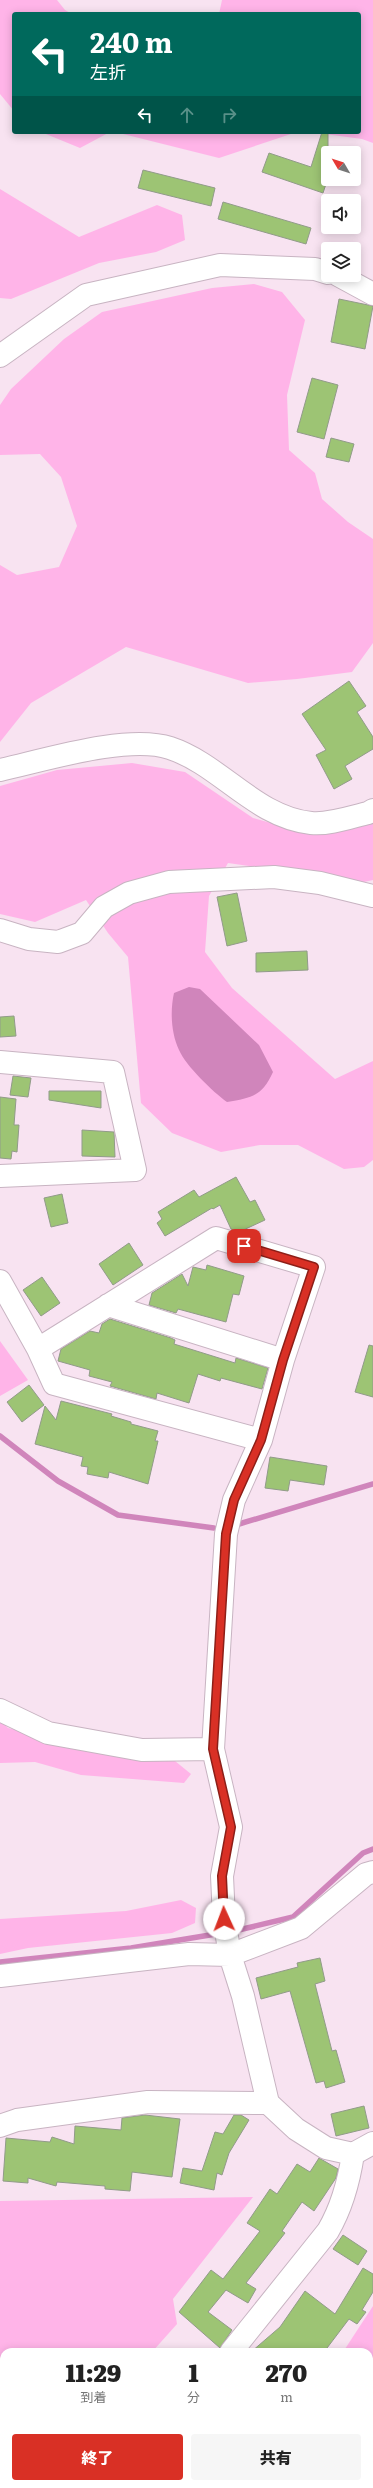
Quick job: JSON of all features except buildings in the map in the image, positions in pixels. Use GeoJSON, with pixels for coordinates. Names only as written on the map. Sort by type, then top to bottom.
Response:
{"type":"FeatureCollection","features":[{"type":"Feature","properties":{"kind":"street"},"geometry":{"type":"LineString","coordinates":[[0,356],[86,294],[220,265],[321,270]]}},
{"type":"Feature","properties":{"kind":"street"},"geometry":{"type":"LineString","coordinates":[[351,282],[373,294]]}},
{"type":"Feature","properties":{"kind":"street"},"geometry":{"type":"LineString","coordinates":[[0,770],[119,745],[144,744],[169,748],[189,756],[266,809],[284,816],[312,823],[368,813],[373,810]]}},
{"type":"Feature","properties":{"kind":"street"},"geometry":{"type":"LineString","coordinates":[[0,930],[29,939],[58,942],[82,934],[104,907],[129,893],[169,882],[274,877],[320,883],[373,896]]}},
{"type":"Feature","properties":{"kind":"street"},"geometry":{"type":"LineString","coordinates":[[0,1062],[113,1072],[135,1170],[0,1176]]}},
{"type":"Feature","properties":{"kind":"street"},"geometry":{"type":"LineString","coordinates":[[38,1349],[216,1238],[314,1267],[283,1360],[261,1440],[234,1500],[226,1534],[213,1749],[231,1827],[222,1876],[227,1938],[243,1996],[268,2103],[296,2129],[326,2148],[353,2154],[373,2143]]}},
{"type":"Feature","properties":{"kind":"street"},"geometry":{"type":"LineString","coordinates":[[0,1281],[38,1349],[54,1384],[261,1440]]}},
{"type":"Feature","properties":{"kind":"street"},"geometry":{"type":"LineString","coordinates":[[108,1305],[283,1360]]}},
{"type":"Feature","properties":{"kind":"street"},"geometry":{"type":"LineString","coordinates":[[0,1710],[48,1733],[142,1750],[213,1749]]}},
{"type":"Feature","properties":{"kind":"street"},"geometry":{"type":"LineString","coordinates":[[0,1976],[189,1954],[227,1938],[301,1928],[366,1874],[373,1872]]}},
{"type":"Feature","properties":{"kind":"street"},"geometry":{"type":"LineString","coordinates":[[0,2126],[17,2120],[148,2102],[268,2103]]}},
{"type":"Feature","properties":{"kind":"street"},"geometry":{"type":"LineString","coordinates":[[234,2348],[328,2231],[338,2214],[350,2178],[353,2154]]}},
{"type":"Feature","properties":{"kind":"shaded area"},"geometry":{"type":"Polygon","coordinates":[[[0,0],[57,0],[68,12],[12,12],[12,109],[0,94],[0,0]]]}},
{"type":"Feature","properties":{"kind":"shaded area"},"geometry":{"type":"Polygon","coordinates":[[[222,0],[373,0],[373,143],[362,139],[325,134],[361,134],[361,12],[219,12],[222,0]]]}},
{"type":"Feature","properties":{"kind":"shaded area"},"geometry":{"type":"Polygon","coordinates":[[[46,134],[106,134],[80,148],[46,134]]]}},
{"type":"Feature","properties":{"kind":"shaded area"},"geometry":{"type":"Polygon","coordinates":[[[123,134],[291,134],[219,158],[123,134]]]}},
{"type":"Feature","properties":{"kind":"shaded area"},"geometry":{"type":"Polygon","coordinates":[[[0,189],[79,237],[157,205],[182,215],[185,240],[156,252],[99,263],[11,299],[0,298],[0,189]]]}},
{"type":"Feature","properties":{"kind":"shaded area"},"geometry":{"type":"Polygon","coordinates":[[[254,284],[282,292],[305,320],[287,395],[289,450],[315,473],[322,499],[348,522],[373,539],[373,643],[352,672],[248,683],[126,647],[31,703],[0,742],[0,565],[17,575],[59,567],[77,526],[61,477],[40,454],[0,455],[0,405],[11,389],[64,339],[102,312],[212,288],[254,284]]]}},
{"type":"Feature","properties":{"kind":"shaded area"},"geometry":{"type":"Polygon","coordinates":[[[132,763],[185,772],[253,818],[310,834],[357,828],[373,818],[373,880],[364,882],[228,863],[209,896],[205,952],[232,988],[335,1079],[373,1061],[373,1160],[364,1167],[344,1169],[298,1145],[260,1145],[221,1152],[172,1133],[141,1103],[128,957],[108,933],[86,900],[35,922],[0,914],[0,786],[57,770],[132,763]]]}},
{"type":"Feature","properties":{"kind":"shaded area"},"geometry":{"type":"Polygon","coordinates":[[[189,987],[200,989],[259,1045],[273,1072],[265,1086],[260,1091],[250,1097],[227,1102],[200,1078],[182,1056],[174,1036],[172,1007],[174,993],[189,987]]]}},
{"type":"Feature","properties":{"kind":"shaded area"},"geometry":{"type":"Polygon","coordinates":[[[0,1341],[28,1380],[0,1396],[0,1341]]]}},
{"type":"Feature","properties":{"kind":"shaded area"},"geometry":{"type":"Polygon","coordinates":[[[0,1720],[8,1728],[70,1743],[107,1755],[175,1761],[191,1774],[184,1783],[81,1775],[35,1762],[0,1763],[0,1720]]]}},
{"type":"Feature","properties":{"kind":"shaded area"},"geometry":{"type":"Polygon","coordinates":[[[181,1900],[196,1908],[195,1923],[172,1933],[28,1948],[0,1954],[0,1919],[126,1911],[181,1900]]]}},
{"type":"Feature","properties":{"kind":"shaded area"},"geometry":{"type":"Polygon","coordinates":[[[253,2197],[173,2299],[177,2324],[156,2348],[0,2348],[0,2201],[253,2197]]]}},
{"type":"Feature","properties":{"kind":"shaded area"},"geometry":{"type":"Polygon","coordinates":[[[373,2306],[373,2348],[346,2348],[373,2306]]]}},
{"type":"Feature","properties":{"kind":"waterway"},"geometry":{"type":"LineString","coordinates":[[0,1436],[58,1481],[118,1515],[214,1528]]}},
{"type":"Feature","properties":{"kind":"waterway"},"geometry":{"type":"LineString","coordinates":[[239,1524],[373,1484]]}},
{"type":"Feature","properties":{"kind":"waterway"},"geometry":{"type":"LineString","coordinates":[[230,1932],[293,1917],[363,1853],[373,1849]]}},
{"type":"Feature","properties":{"kind":"waterway"},"geometry":{"type":"LineString","coordinates":[[0,1962],[131,1948],[222,1933]]}},
{"type":"Feature","properties":{"kind":"route"},"geometry":{"type":"LineString","coordinates":[[224,1919],[222,1876],[231,1827],[213,1749],[226,1534],[234,1500],[261,1440],[283,1360],[314,1267],[244,1246]]}}]}
